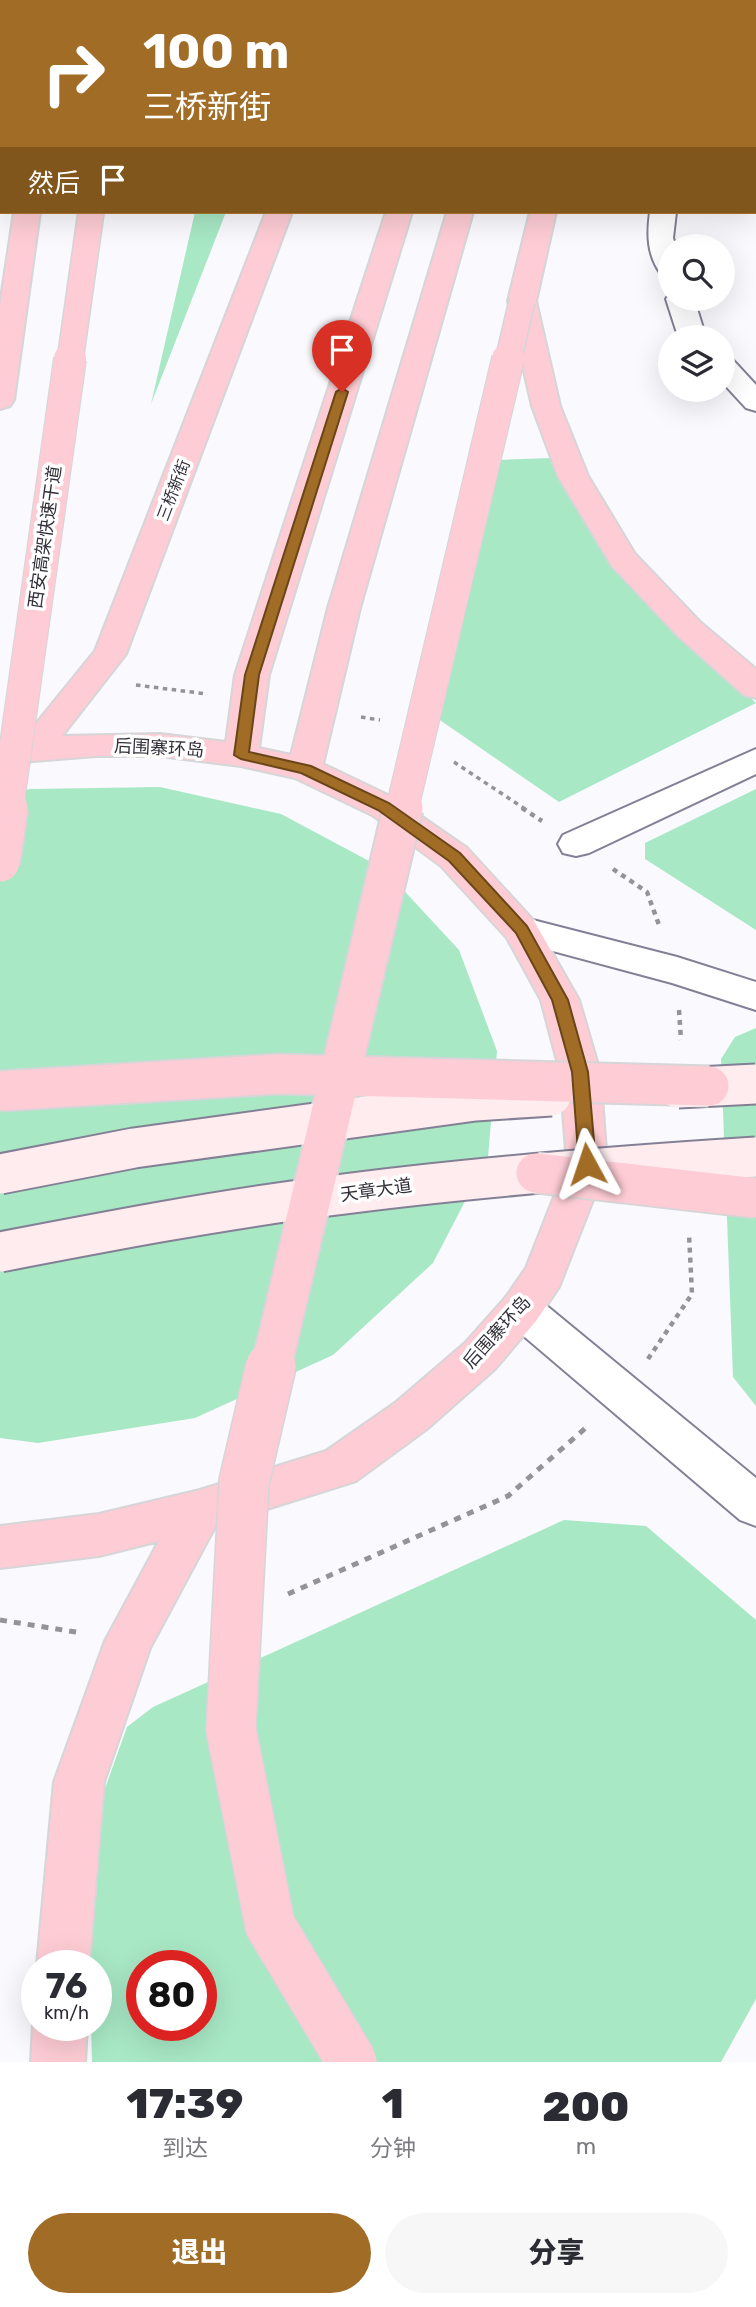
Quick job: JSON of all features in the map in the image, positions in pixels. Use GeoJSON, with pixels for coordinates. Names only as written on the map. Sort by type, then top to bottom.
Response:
{"type":"FeatureCollection","features":[{"type":"Feature","properties":{"kind":"highway"},"geometry":{"type":"LineString","coordinates":[[0,400],[27,214]]}},
{"type":"Feature","properties":{"kind":"highway","name":"西安高架快速干道"},"geometry":{"type":"LineString","coordinates":[[0,862],[91,214]]}},
{"type":"Feature","properties":{"kind":"highway","name":"三桥新街"},"geometry":{"type":"LineString","coordinates":[[16,753],[110,654],[278,214]]}},
{"type":"Feature","properties":{"kind":"highway"},"geometry":{"type":"LineString","coordinates":[[241,755],[252,675],[398,214]]}},
{"type":"Feature","properties":{"kind":"highway"},"geometry":{"type":"LineString","coordinates":[[306,769],[344,608],[459,214]]}},
{"type":"Feature","properties":{"kind":"highway"},"geometry":{"type":"LineString","coordinates":[[352,2062],[270,1925],[231,1730],[244,1482],[543,214]]}},
{"type":"Feature","properties":{"kind":"highway"},"geometry":{"type":"LineString","coordinates":[[522,301],[546,406],[573,476],[623,559],[689,629],[756,687]]}},
{"type":"Feature","properties":{"kind":"highway","name":"后围寨环岛"},"geometry":{"type":"LineString","coordinates":[[0,1547],[99,1535],[200,1510],[340,1467],[421,1408],[480,1356],[521,1310],[544,1275],[587,1164],[580,1072],[560,1000],[521,930],[454,857],[384,807],[306,769],[241,755],[160,746],[96,745],[16,753]]}},
{"type":"Feature","properties":{"kind":"highway"},"geometry":{"type":"LineString","coordinates":[[0,1091],[279,1074],[709,1086]]}},
{"type":"Feature","properties":{"kind":"highway"},"geometry":{"type":"LineString","coordinates":[[536,1173],[756,1198]]}},
{"type":"Feature","properties":{"kind":"highway"},"geometry":{"type":"LineString","coordinates":[[64,1950],[79,1782],[129,1641],[200,1510]]}},
{"type":"Feature","properties":{"kind":"highway"},"geometry":{"type":"LineString","coordinates":[[58,2062],[59,2041]]}},
{"type":"Feature","properties":{"kind":"main road"},"geometry":{"type":"LineString","coordinates":[[0,1174],[134,1148],[475,1101],[756,1084]]}},
{"type":"Feature","properties":{"kind":"main road","name":"天章大道"},"geometry":{"type":"LineString","coordinates":[[0,1252],[188,1216],[425,1184],[756,1157]]}},
{"type":"Feature","properties":{"kind":"street"},"geometry":{"type":"LineString","coordinates":[[660,234],[663,214]]}},
{"type":"Feature","properties":{"kind":"street"},"geometry":{"type":"LineString","coordinates":[[735,379],[756,402]]}},
{"type":"Feature","properties":{"kind":"street"},"geometry":{"type":"LineString","coordinates":[[576,844],[756,760]]}},
{"type":"Feature","properties":{"kind":"street"},"geometry":{"type":"LineString","coordinates":[[521,930],[677,971],[756,996]]}},
{"type":"Feature","properties":{"kind":"street"},"geometry":{"type":"LineString","coordinates":[[521,1310],[756,1506]]}},
{"type":"Feature","properties":{"kind":"green space"},"geometry":{"type":"Polygon","coordinates":[[[195,214],[225,214],[151,404],[195,214]]]}},
{"type":"Feature","properties":{"kind":"green space"},"geometry":{"type":"Polygon","coordinates":[[[552,458],[608,561],[756,703],[559,802],[434,716],[497,460],[552,458]]]}},
{"type":"Feature","properties":{"kind":"green space"},"geometry":{"type":"Polygon","coordinates":[[[160,787],[281,814],[384,869],[459,950],[497,1051],[488,1157],[433,1263],[333,1355],[195,1418],[38,1443],[0,1438],[0,796],[30,789],[160,787]]]}},
{"type":"Feature","properties":{"kind":"green space"},"geometry":{"type":"Polygon","coordinates":[[[756,789],[756,930],[645,859],[645,843],[756,789]]]}},
{"type":"Feature","properties":{"kind":"green space"},"geometry":{"type":"Polygon","coordinates":[[[756,1028],[756,1406],[733,1377],[721,1059],[735,1037],[756,1028]]]}},
{"type":"Feature","properties":{"kind":"green space"},"geometry":{"type":"Polygon","coordinates":[[[564,1520],[646,1526],[756,1620],[756,1999],[721,2062],[92,2062],[91,2041],[112,2041],[112,1950],[91,1950],[90,1930],[102,1797],[127,1727],[153,1707],[564,1520]]]}},
{"type":"Feature","properties":{"kind":"route"},"geometry":{"type":"LineString","coordinates":[[342,392],[252,675],[241,755],[306,769],[384,807],[454,857],[521,930],[560,1000],[580,1072],[587,1164]]}}]}
